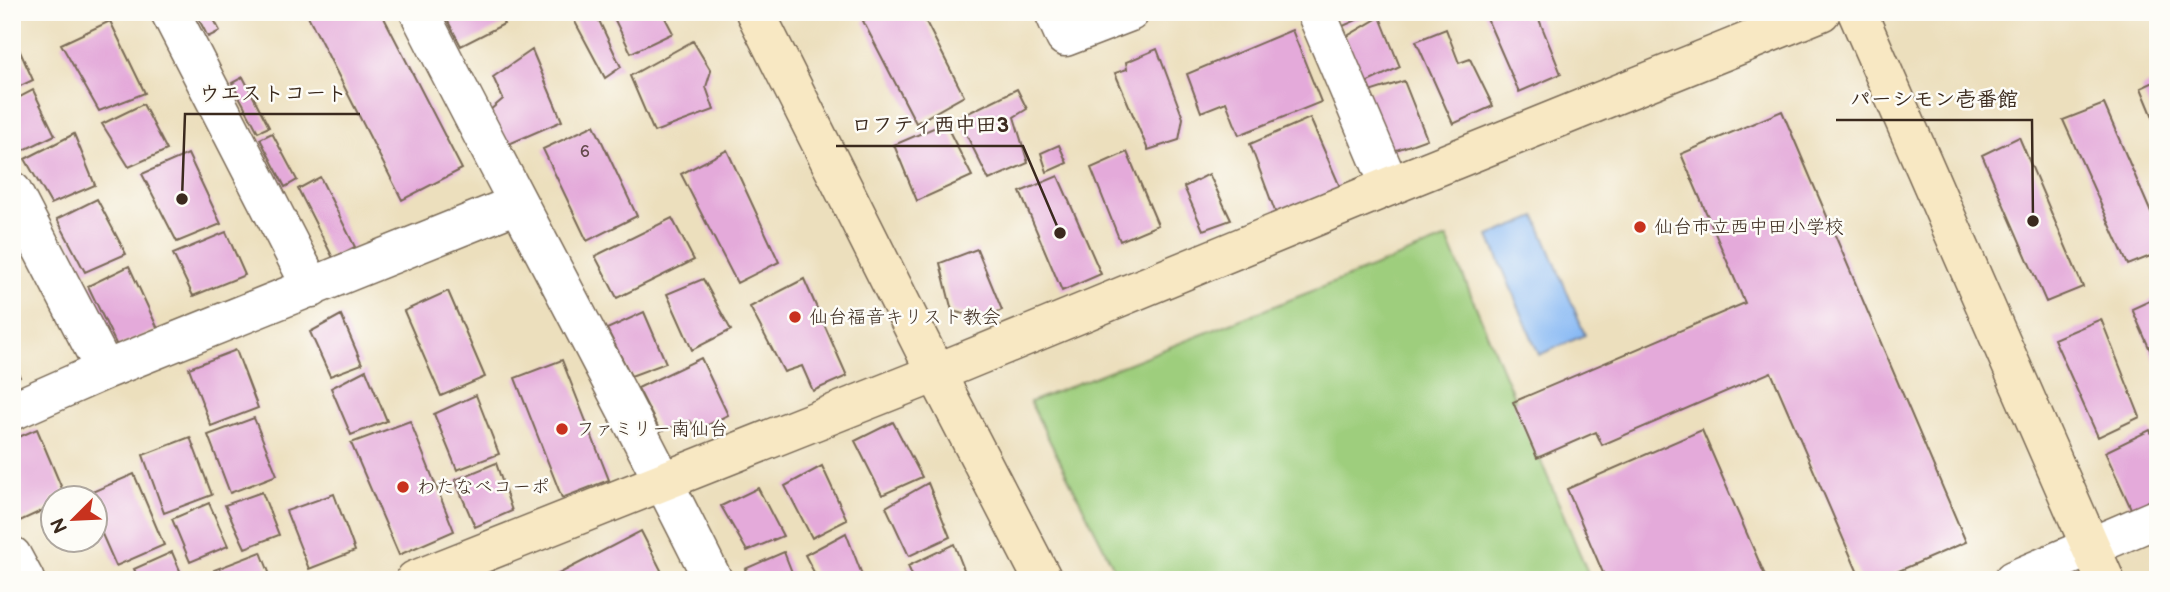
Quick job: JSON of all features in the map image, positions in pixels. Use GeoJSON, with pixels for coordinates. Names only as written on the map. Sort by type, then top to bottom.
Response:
{"type":"FeatureCollection","features":[{"type":"Feature","properties":{"kind":"street"},"geometry":{"type":"LineString","coordinates":[[170,12],[312,288]]}},
{"type":"Feature","properties":{"kind":"street"},"geometry":{"type":"LineString","coordinates":[[419,12],[713,580]]}},
{"type":"Feature","properties":{"kind":"street"},"geometry":{"type":"LineString","coordinates":[[755,12],[1043,580]]}},
{"type":"Feature","properties":{"kind":"street"},"geometry":{"type":"LineString","coordinates":[[1054,12],[1065,37],[1130,12]]}},
{"type":"Feature","properties":{"kind":"street"},"geometry":{"type":"LineString","coordinates":[[1316,12],[1390,186]]}},
{"type":"Feature","properties":{"kind":"street"},"geometry":{"type":"LineString","coordinates":[[415,580],[936,373],[1821,12]]}},
{"type":"Feature","properties":{"kind":"street"},"geometry":{"type":"LineString","coordinates":[[1857,12],[2097,563]]}},
{"type":"Feature","properties":{"kind":"street"},"geometry":{"type":"LineString","coordinates":[[12,191],[106,370]]}},
{"type":"Feature","properties":{"kind":"street"},"geometry":{"type":"LineString","coordinates":[[12,411],[106,370],[517,204]]}},
{"type":"Feature","properties":{"kind":"street"},"geometry":{"type":"LineString","coordinates":[[2013,580],[2097,563],[2158,518]]}},
{"type":"Feature","properties":{"kind":"street"},"geometry":{"type":"LineString","coordinates":[[12,556],[25,580]]}},
{"type":"Feature","properties":{"kind":"green space"},"geometry":{"type":"Polygon","coordinates":[[[1447,238],[1591,580],[1120,580],[1030,402],[1447,238]]]}},
{"type":"Feature","properties":{"kind":"water"},"geometry":{"type":"Polygon","coordinates":[[[1536,217],[1585,335],[1539,355],[1489,236],[1536,217]]]}},
{"type":"Feature","properties":{"kind":"building"},"geometry":{"type":"Polygon","coordinates":[[[195,12],[210,12],[220,31],[208,37],[195,12]]]}},
{"type":"Feature","properties":{"kind":"building"},"geometry":{"type":"Polygon","coordinates":[[[306,12],[381,12],[462,169],[402,200],[306,12]]]}},
{"type":"Feature","properties":{"kind":"building"},"geometry":{"type":"Polygon","coordinates":[[[443,12],[498,12],[504,24],[461,46],[443,12]]]}},
{"type":"Feature","properties":{"kind":"building"},"geometry":{"type":"Polygon","coordinates":[[[588,12],[595,12],[621,67],[605,78],[574,20],[588,12]]]}},
{"type":"Feature","properties":{"kind":"building"},"geometry":{"type":"Polygon","coordinates":[[[611,12],[662,12],[673,33],[631,53],[611,12]]]}},
{"type":"Feature","properties":{"kind":"building"},"geometry":{"type":"Polygon","coordinates":[[[879,12],[921,12],[964,96],[916,123],[863,21],[879,12]]]}},
{"type":"Feature","properties":{"kind":"building"},"geometry":{"type":"Polygon","coordinates":[[[1335,12],[1375,12],[1341,27],[1335,12]]]}},
{"type":"Feature","properties":{"kind":"building"},"geometry":{"type":"Polygon","coordinates":[[[1484,12],[1536,12],[1561,74],[1519,92],[1484,12]]]}},
{"type":"Feature","properties":{"kind":"building"},"geometry":{"type":"Polygon","coordinates":[[[1380,17],[1400,67],[1364,84],[1344,38],[1380,17]]]}},
{"type":"Feature","properties":{"kind":"building"},"geometry":{"type":"Polygon","coordinates":[[[110,21],[145,93],[99,111],[61,44],[110,21]]]}},
{"type":"Feature","properties":{"kind":"building"},"geometry":{"type":"Polygon","coordinates":[[[1446,29],[1459,63],[1470,59],[1493,106],[1453,124],[1416,41],[1446,29]]]}},
{"type":"Feature","properties":{"kind":"building"},"geometry":{"type":"Polygon","coordinates":[[[1292,30],[1321,102],[1239,135],[1226,102],[1201,112],[1187,74],[1292,30]]]}},
{"type":"Feature","properties":{"kind":"building"},"geometry":{"type":"Polygon","coordinates":[[[12,34],[33,80],[12,90],[12,34]]]}},
{"type":"Feature","properties":{"kind":"building"},"geometry":{"type":"Polygon","coordinates":[[[693,41],[711,71],[706,87],[714,110],[654,132],[630,76],[693,41]]]}},
{"type":"Feature","properties":{"kind":"building"},"geometry":{"type":"Polygon","coordinates":[[[1157,49],[1183,118],[1179,140],[1148,150],[1115,73],[1127,69],[1126,62],[1157,49]]]}},
{"type":"Feature","properties":{"kind":"building"},"geometry":{"type":"Polygon","coordinates":[[[532,50],[562,121],[509,144],[489,111],[503,99],[493,77],[532,50]]]}},
{"type":"Feature","properties":{"kind":"building"},"geometry":{"type":"Polygon","coordinates":[[[243,77],[269,127],[258,132],[232,83],[243,77]]]}},
{"type":"Feature","properties":{"kind":"building"},"geometry":{"type":"Polygon","coordinates":[[[2158,80],[2158,129],[2141,88],[2158,80]]]}},
{"type":"Feature","properties":{"kind":"building"},"geometry":{"type":"Polygon","coordinates":[[[1404,81],[1427,139],[1391,152],[1366,93],[1404,81]]]}},
{"type":"Feature","properties":{"kind":"building"},"geometry":{"type":"Polygon","coordinates":[[[1017,89],[1027,109],[1014,117],[1028,163],[989,180],[958,118],[1017,89]]]}},
{"type":"Feature","properties":{"kind":"building"},"geometry":{"type":"Polygon","coordinates":[[[33,90],[55,135],[22,151],[12,134],[12,101],[33,90]]]}},
{"type":"Feature","properties":{"kind":"building"},"geometry":{"type":"Polygon","coordinates":[[[143,104],[167,150],[129,167],[102,124],[143,104]]]}},
{"type":"Feature","properties":{"kind":"building"},"geometry":{"type":"Polygon","coordinates":[[[2104,104],[2158,229],[2158,253],[2128,265],[2063,120],[2104,104]]]}},
{"type":"Feature","properties":{"kind":"building"},"geometry":{"type":"Polygon","coordinates":[[[1782,111],[1966,542],[1878,580],[1861,580],[1771,372],[1602,445],[1596,432],[1537,458],[1513,402],[1745,303],[1681,154],[1782,111]]]}},
{"type":"Feature","properties":{"kind":"building"},"geometry":{"type":"Polygon","coordinates":[[[1310,118],[1341,189],[1276,214],[1250,144],[1310,118]]]}},
{"type":"Feature","properties":{"kind":"building"},"geometry":{"type":"Polygon","coordinates":[[[945,123],[972,176],[917,201],[894,145],[945,123]]]}},
{"type":"Feature","properties":{"kind":"building"},"geometry":{"type":"Polygon","coordinates":[[[594,125],[637,216],[587,241],[543,149],[594,125]]]}},
{"type":"Feature","properties":{"kind":"building"},"geometry":{"type":"Polygon","coordinates":[[[272,133],[297,180],[285,187],[260,139],[272,133]]]}},
{"type":"Feature","properties":{"kind":"building"},"geometry":{"type":"Polygon","coordinates":[[[74,134],[95,185],[51,204],[25,159],[74,134]]]}},
{"type":"Feature","properties":{"kind":"building"},"geometry":{"type":"Polygon","coordinates":[[[2019,137],[2083,287],[2046,302],[1982,155],[2019,137]]]}},
{"type":"Feature","properties":{"kind":"building"},"geometry":{"type":"Polygon","coordinates":[[[1059,145],[1067,163],[1047,172],[1041,153],[1059,145]]]}},
{"type":"Feature","properties":{"kind":"building"},"geometry":{"type":"Polygon","coordinates":[[[727,150],[779,262],[737,283],[681,174],[727,150]]]}},
{"type":"Feature","properties":{"kind":"building"},"geometry":{"type":"Polygon","coordinates":[[[1127,152],[1158,225],[1120,241],[1091,168],[1127,152]]]}},
{"type":"Feature","properties":{"kind":"building"},"geometry":{"type":"Polygon","coordinates":[[[188,154],[221,224],[177,242],[142,174],[188,154]]]}},
{"type":"Feature","properties":{"kind":"building"},"geometry":{"type":"Polygon","coordinates":[[[1209,174],[1231,220],[1203,230],[1184,187],[1209,174]]]}},
{"type":"Feature","properties":{"kind":"building"},"geometry":{"type":"Polygon","coordinates":[[[1058,176],[1101,274],[1062,291],[1020,192],[1058,176]]]}},
{"type":"Feature","properties":{"kind":"building"},"geometry":{"type":"Polygon","coordinates":[[[320,177],[355,247],[333,258],[298,189],[320,177]]]}},
{"type":"Feature","properties":{"kind":"building"},"geometry":{"type":"Polygon","coordinates":[[[97,199],[126,254],[85,272],[57,219],[97,199]]]}},
{"type":"Feature","properties":{"kind":"building"},"geometry":{"type":"Polygon","coordinates":[[[672,218],[694,260],[617,298],[595,256],[672,218]]]}},
{"type":"Feature","properties":{"kind":"building"},"geometry":{"type":"Polygon","coordinates":[[[226,232],[245,275],[193,296],[173,254],[226,232]]]}},
{"type":"Feature","properties":{"kind":"building"},"geometry":{"type":"Polygon","coordinates":[[[977,249],[1002,310],[983,319],[952,311],[940,263],[977,249]]]}},
{"type":"Feature","properties":{"kind":"building"},"geometry":{"type":"Polygon","coordinates":[[[129,266],[158,329],[117,346],[88,286],[129,266]]]}},
{"type":"Feature","properties":{"kind":"building"},"geometry":{"type":"Polygon","coordinates":[[[703,279],[731,330],[692,350],[667,294],[703,279]]]}},
{"type":"Feature","properties":{"kind":"building"},"geometry":{"type":"Polygon","coordinates":[[[804,279],[847,376],[813,391],[802,366],[784,372],[750,307],[804,279]]]}},
{"type":"Feature","properties":{"kind":"building"},"geometry":{"type":"Polygon","coordinates":[[[448,291],[485,377],[441,396],[404,311],[448,291]]]}},
{"type":"Feature","properties":{"kind":"building"},"geometry":{"type":"Polygon","coordinates":[[[2158,297],[2158,368],[2132,309],[2158,297]]]}},
{"type":"Feature","properties":{"kind":"building"},"geometry":{"type":"Polygon","coordinates":[[[644,312],[666,363],[631,376],[607,329],[644,312]]]}},
{"type":"Feature","properties":{"kind":"building"},"geometry":{"type":"Polygon","coordinates":[[[341,315],[362,364],[330,376],[310,332],[341,315]]]}},
{"type":"Feature","properties":{"kind":"building"},"geometry":{"type":"Polygon","coordinates":[[[2101,319],[2140,417],[2098,437],[2054,339],[2101,319]]]}},
{"type":"Feature","properties":{"kind":"building"},"geometry":{"type":"Polygon","coordinates":[[[236,350],[258,408],[211,426],[189,368],[236,350]]]}},
{"type":"Feature","properties":{"kind":"building"},"geometry":{"type":"Polygon","coordinates":[[[701,358],[728,415],[698,430],[690,421],[660,431],[638,388],[701,358]]]}},
{"type":"Feature","properties":{"kind":"building","name":"ファミリー南仙台"},"geometry":{"type":"Polygon","coordinates":[[[562,360],[609,480],[562,498],[515,378],[562,360]]]}},
{"type":"Feature","properties":{"kind":"building"},"geometry":{"type":"Polygon","coordinates":[[[12,361],[20,377],[12,380],[12,361]]]}},
{"type":"Feature","properties":{"kind":"building"},"geometry":{"type":"Polygon","coordinates":[[[366,370],[387,421],[351,435],[331,388],[366,370]]]}},
{"type":"Feature","properties":{"kind":"building"},"geometry":{"type":"Polygon","coordinates":[[[476,395],[499,454],[457,470],[434,414],[476,395]]]}},
{"type":"Feature","properties":{"kind":"building"},"geometry":{"type":"Polygon","coordinates":[[[254,418],[277,475],[230,493],[208,435],[254,418]]]}},
{"type":"Feature","properties":{"kind":"building","name":"わたなべコーポ"},"geometry":{"type":"Polygon","coordinates":[[[410,421],[454,531],[399,555],[351,443],[410,421]]]}},
{"type":"Feature","properties":{"kind":"building"},"geometry":{"type":"Polygon","coordinates":[[[893,422],[922,477],[882,495],[855,441],[893,422]]]}},
{"type":"Feature","properties":{"kind":"building"},"geometry":{"type":"Polygon","coordinates":[[[37,429],[60,484],[38,484],[38,513],[20,521],[12,504],[12,440],[37,429]]]}},
{"type":"Feature","properties":{"kind":"building"},"geometry":{"type":"Polygon","coordinates":[[[1702,430],[1767,580],[1606,580],[1567,489],[1702,430]]]}},
{"type":"Feature","properties":{"kind":"building"},"geometry":{"type":"Polygon","coordinates":[[[2150,430],[2158,447],[2158,505],[2134,515],[2105,452],[2150,430]]]}},
{"type":"Feature","properties":{"kind":"building"},"geometry":{"type":"Polygon","coordinates":[[[190,437],[212,495],[164,513],[143,455],[190,437]]]}},
{"type":"Feature","properties":{"kind":"building"},"geometry":{"type":"Polygon","coordinates":[[[496,463],[512,511],[475,527],[455,480],[496,463]]]}},
{"type":"Feature","properties":{"kind":"building"},"geometry":{"type":"Polygon","coordinates":[[[822,466],[847,520],[812,538],[785,486],[822,466]]]}},
{"type":"Feature","properties":{"kind":"building"},"geometry":{"type":"Polygon","coordinates":[[[134,474],[164,545],[116,566],[108,548],[108,485],[134,474]]]}},
{"type":"Feature","properties":{"kind":"building"},"geometry":{"type":"Polygon","coordinates":[[[928,483],[950,537],[909,556],[886,507],[928,483]]]}},
{"type":"Feature","properties":{"kind":"building"},"geometry":{"type":"Polygon","coordinates":[[[758,488],[783,536],[747,551],[721,506],[758,488]]]}},
{"type":"Feature","properties":{"kind":"building"},"geometry":{"type":"Polygon","coordinates":[[[262,492],[279,535],[245,548],[225,505],[262,492]]]}},
{"type":"Feature","properties":{"kind":"building"},"geometry":{"type":"Polygon","coordinates":[[[334,494],[355,551],[309,569],[286,511],[334,494]]]}},
{"type":"Feature","properties":{"kind":"building"},"geometry":{"type":"Polygon","coordinates":[[[209,503],[228,546],[190,562],[172,519],[209,503]]]}},
{"type":"Feature","properties":{"kind":"building"},"geometry":{"type":"Polygon","coordinates":[[[641,531],[666,580],[547,580],[641,531]]]}},
{"type":"Feature","properties":{"kind":"building"},"geometry":{"type":"Polygon","coordinates":[[[846,533],[864,580],[818,580],[805,555],[846,533]]]}},
{"type":"Feature","properties":{"kind":"building"},"geometry":{"type":"Polygon","coordinates":[[[954,544],[968,580],[914,580],[908,566],[954,544]]]}},
{"type":"Feature","properties":{"kind":"building"},"geometry":{"type":"Polygon","coordinates":[[[172,552],[184,580],[139,580],[134,569],[172,552]]]}},
{"type":"Feature","properties":{"kind":"building"},"geometry":{"type":"Polygon","coordinates":[[[261,552],[272,580],[218,580],[214,570],[261,552]]]}},
{"type":"Feature","properties":{"kind":"building"},"geometry":{"type":"Polygon","coordinates":[[[784,552],[795,580],[750,580],[745,569],[784,552]]]}},
{"type":"Feature","properties":{"kind":"place","name":"ウエストコート"},"geometry":{"type":"Point","coordinates":[182,199]}},
{"type":"Feature","properties":{"kind":"place","name":"パーシモン壱番館"},"geometry":{"type":"Point","coordinates":[2033,221]}},
{"type":"Feature","properties":{"kind":"place","name":"仙台市立西中田小学校"},"geometry":{"type":"Point","coordinates":[1640,227]}},
{"type":"Feature","properties":{"kind":"place","name":"ロフティ西中田3"},"geometry":{"type":"Point","coordinates":[1060,233]}},
{"type":"Feature","properties":{"kind":"place","name":"仙台福音キリスト教会"},"geometry":{"type":"Point","coordinates":[795,317]}},
{"type":"Feature","properties":{"kind":"place","name":"ファミリー南仙台"},"geometry":{"type":"Point","coordinates":[562,429]}},
{"type":"Feature","properties":{"kind":"place","name":"わたなべコーポ"},"geometry":{"type":"Point","coordinates":[403,487]}}]}
